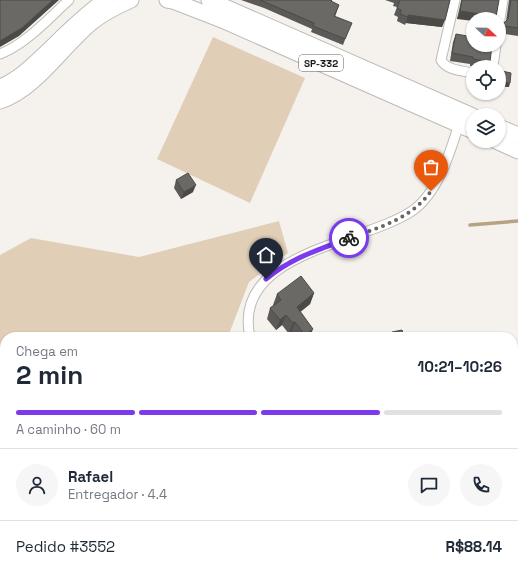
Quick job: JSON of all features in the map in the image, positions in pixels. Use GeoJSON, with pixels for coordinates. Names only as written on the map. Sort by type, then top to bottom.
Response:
{"type":"FeatureCollection","features":[{"type":"Feature","properties":{"kind":"main road"},"geometry":{"type":"LineString","coordinates":[[0,87],[14,81],[35,64],[85,16],[105,0]]}},
{"type":"Feature","properties":{"kind":"main road"},"geometry":{"type":"LineString","coordinates":[[0,101],[7,99],[22,90],[64,51],[102,10],[117,0]]}},
{"type":"Feature","properties":{"kind":"main road"},"geometry":{"type":"LineString","coordinates":[[91,23],[110,10],[131,0]]}},
{"type":"Feature","properties":{"kind":"main road","name":"SP-332"},"geometry":{"type":"LineString","coordinates":[[171,0],[222,20],[466,128]]}},
{"type":"Feature","properties":{"kind":"main road","name":"SP-332"},"geometry":{"type":"LineString","coordinates":[[209,0],[466,113]]}},
{"type":"Feature","properties":{"kind":"main road"},"geometry":{"type":"LineString","coordinates":[[506,130],[518,135]]}},
{"type":"Feature","properties":{"kind":"main road"},"geometry":{"type":"LineString","coordinates":[[506,146],[518,151]]}},
{"type":"Feature","properties":{"kind":"street"},"geometry":{"type":"LineString","coordinates":[[0,54],[24,40],[69,0]]}},
{"type":"Feature","properties":{"kind":"street"},"geometry":{"type":"LineString","coordinates":[[455,0],[441,60],[443,64],[448,67],[466,71]]}},
{"type":"Feature","properties":{"kind":"street"},"geometry":{"type":"LineString","coordinates":[[501,12],[503,0]]}},
{"type":"Feature","properties":{"kind":"street"},"geometry":{"type":"LineString","coordinates":[[249,332],[248,322],[256,292],[266,279],[281,267],[304,255],[388,224],[413,211],[425,200],[438,182],[459,124]]}},
{"type":"Feature","properties":{"kind":"shaded area"},"geometry":{"type":"Polygon","coordinates":[[[213,37],[305,78],[250,203],[157,159],[213,37]]]}},
{"type":"Feature","properties":{"kind":"shaded area"},"geometry":{"type":"Polygon","coordinates":[[[279,221],[288,253],[249,282],[230,332],[0,332],[0,255],[31,238],[139,257],[279,221]]]}},
{"type":"Feature","properties":{"kind":"building"},"geometry":{"type":"Polygon","coordinates":[[[0,0],[53,0],[22,28],[0,41],[0,0]]]}},
{"type":"Feature","properties":{"kind":"building"},"geometry":{"type":"Polygon","coordinates":[[[260,0],[332,0],[331,1],[339,5],[334,16],[352,23],[345,39],[313,26],[314,23],[260,0]]]}},
{"type":"Feature","properties":{"kind":"building"},"geometry":{"type":"Polygon","coordinates":[[[400,0],[450,0],[445,20],[408,15],[408,17],[400,14],[401,10],[397,8],[400,0]]]}},
{"type":"Feature","properties":{"kind":"building"},"geometry":{"type":"Polygon","coordinates":[[[462,0],[499,0],[497,12],[460,11],[462,0]]]}},
{"type":"Feature","properties":{"kind":"building"},"geometry":{"type":"Polygon","coordinates":[[[511,0],[518,0],[518,28],[506,26],[506,21],[508,19],[511,0]]]}},
{"type":"Feature","properties":{"kind":"building"},"geometry":{"type":"Polygon","coordinates":[[[456,34],[466,36],[466,52],[491,52],[490,60],[473,59],[473,57],[452,53],[456,34]]]}},
{"type":"Feature","properties":{"kind":"building"},"geometry":{"type":"Polygon","coordinates":[[[506,72],[511,73],[510,83],[506,83],[506,72]]]}},
{"type":"Feature","properties":{"kind":"building"},"geometry":{"type":"Polygon","coordinates":[[[188,173],[196,185],[184,192],[176,180],[188,173]]]}},
{"type":"Feature","properties":{"kind":"building"},"geometry":{"type":"Polygon","coordinates":[[[301,276],[314,293],[297,307],[313,329],[309,332],[303,332],[295,322],[293,323],[286,315],[280,320],[270,308],[281,300],[277,294],[301,276]]]}},
{"type":"Feature","properties":{"kind":"building"},"geometry":{"type":"Polygon","coordinates":[[[402,330],[403,332],[392,332],[402,330]]]}},
{"type":"Feature","properties":{"kind":"waterway"},"geometry":{"type":"LineString","coordinates":[[470,225],[518,221]]}},
{"type":"Feature","properties":{"kind":"way so far"},"geometry":{"type":"LineString","coordinates":[[349,238],[388,224],[413,211],[425,200],[431,191]]}},
{"type":"Feature","properties":{"kind":"route"},"geometry":{"type":"LineString","coordinates":[[266,279],[281,267],[304,255],[349,238]]}}]}
